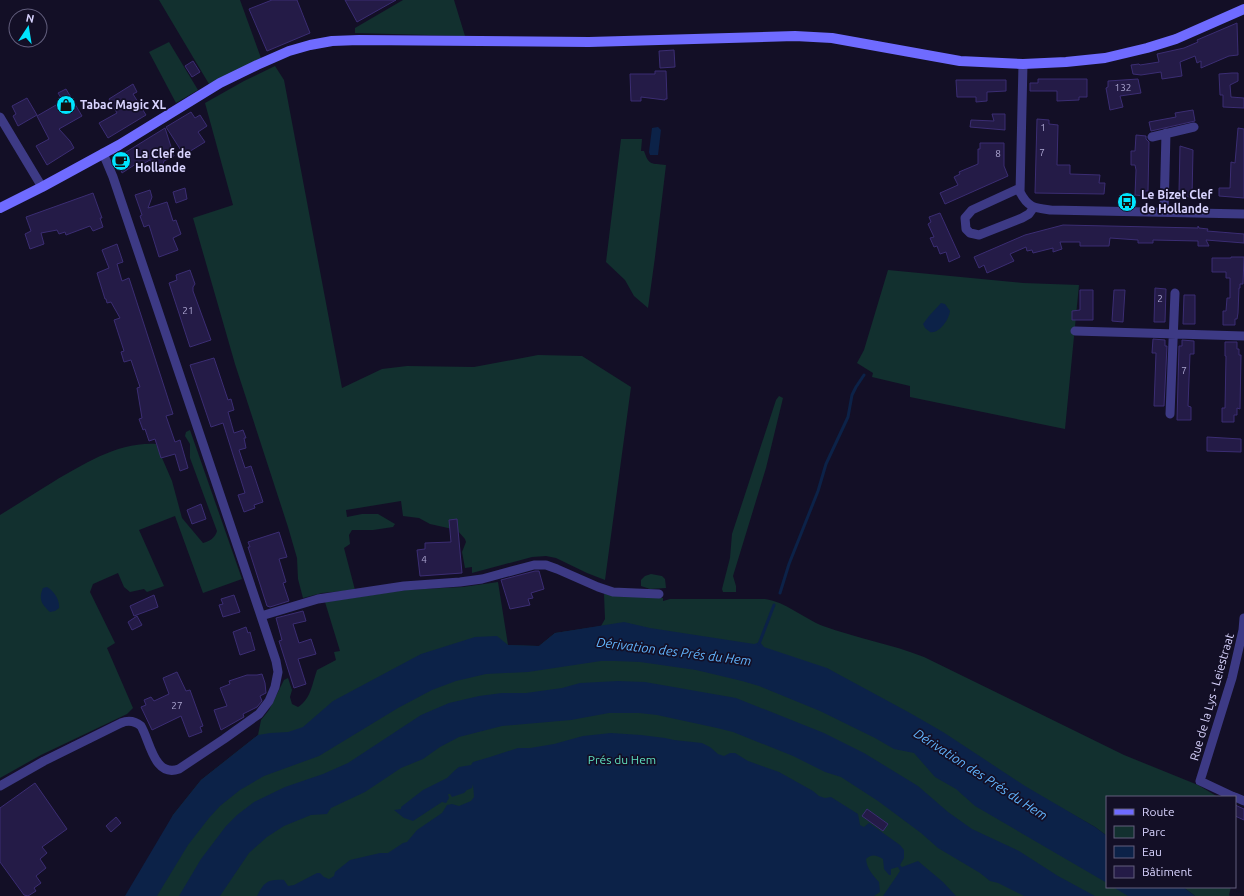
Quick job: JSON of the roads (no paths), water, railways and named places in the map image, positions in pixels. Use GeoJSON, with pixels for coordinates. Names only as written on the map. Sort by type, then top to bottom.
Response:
{"type":"FeatureCollection","features":[{"type":"Feature","properties":{"kind":"street"},"geometry":{"type":"LineString","coordinates":[[0,208],[42,187],[103,153],[220,84],[257,65],[289,51],[310,44],[332,41],[366,40],[590,42],[802,37],[832,38],[862,42],[960,61],[1023,64],[1105,58],[1147,48],[1176,39],[1244,9]]}},
{"type":"Feature","properties":{"kind":"street"},"geometry":{"type":"LineString","coordinates":[[1023,64],[1020,192],[1026,202],[1034,207],[1051,210],[1244,214]]}},
{"type":"Feature","properties":{"kind":"street"},"geometry":{"type":"LineString","coordinates":[[0,117],[42,187]]}},
{"type":"Feature","properties":{"kind":"street"},"geometry":{"type":"LineString","coordinates":[[1152,136],[1194,127]]}},
{"type":"Feature","properties":{"kind":"street"},"geometry":{"type":"LineString","coordinates":[[1164,212],[1166,133]]}},
{"type":"Feature","properties":{"kind":"street"},"geometry":{"type":"LineString","coordinates":[[0,786],[53,756],[128,721],[141,726],[158,764],[163,768],[175,770],[224,739],[263,710],[270,701],[277,676],[276,661],[103,153]]}},
{"type":"Feature","properties":{"kind":"street"},"geometry":{"type":"LineString","coordinates":[[1020,188],[972,210],[966,218],[966,229],[970,233],[980,235],[1022,218],[1029,214],[1034,207]]}},
{"type":"Feature","properties":{"kind":"street"},"geometry":{"type":"LineString","coordinates":[[1170,414],[1175,293]]}},
{"type":"Feature","properties":{"kind":"street"},"geometry":{"type":"LineString","coordinates":[[1076,331],[1244,336]]}},
{"type":"Feature","properties":{"kind":"street"},"geometry":{"type":"LineString","coordinates":[[261,616],[318,599],[404,586],[482,580],[534,565],[546,565],[613,592],[659,594]]}},
{"type":"Feature","properties":{"kind":"street","name":"Rue de la Lys - Leiestraat"},"geometry":{"type":"LineString","coordinates":[[1233,796],[1200,781],[1232,678],[1243,630],[1244,618]]}},
{"type":"Feature","properties":{"kind":"water"},"geometry":{"type":"Polygon","coordinates":[[[658,127],[661,130],[658,155],[650,155],[649,152],[652,128],[658,127]]]}},
{"type":"Feature","properties":{"kind":"water"},"geometry":{"type":"Polygon","coordinates":[[[941,303],[945,304],[950,311],[949,315],[946,322],[940,329],[930,332],[923,324],[941,303]]]}},
{"type":"Feature","properties":{"kind":"water"},"geometry":{"type":"Polygon","coordinates":[[[47,587],[54,593],[59,602],[59,608],[55,611],[50,612],[45,607],[41,599],[43,588],[47,587]]]}},
{"type":"Feature","properties":{"kind":"water","name":"Dérivation des Prés du Hem"},"geometry":{"type":"Polygon","coordinates":[[[624,622],[650,628],[754,644],[760,642],[764,647],[827,668],[943,732],[1025,786],[1095,827],[1106,835],[1106,882],[975,806],[956,789],[935,777],[914,753],[894,749],[820,711],[759,686],[696,670],[640,662],[601,661],[528,672],[486,674],[456,681],[432,690],[398,708],[319,756],[264,776],[240,790],[220,806],[209,818],[188,845],[157,896],[125,896],[173,815],[201,780],[258,735],[288,732],[303,727],[333,701],[421,654],[475,637],[497,636],[508,645],[539,646],[555,633],[624,622]]]}},
{"type":"Feature","properties":{"kind":"water"},"geometry":{"type":"Polygon","coordinates":[[[618,681],[645,682],[736,698],[824,733],[864,753],[918,786],[948,812],[972,829],[1019,851],[1058,876],[1095,896],[1024,896],[998,883],[990,881],[980,873],[938,848],[921,833],[878,801],[841,777],[825,772],[793,756],[733,732],[657,715],[639,713],[609,713],[571,720],[502,726],[459,737],[440,747],[423,759],[401,768],[365,792],[331,808],[327,814],[311,815],[284,826],[267,837],[249,853],[220,896],[179,896],[201,859],[226,826],[254,802],[285,787],[323,774],[348,763],[421,715],[449,703],[479,696],[502,693],[526,693],[562,688],[580,683],[618,681]]]}},
{"type":"Feature","properties":{"kind":"water"},"geometry":{"type":"Polygon","coordinates":[[[611,733],[641,735],[702,743],[710,747],[718,754],[724,756],[730,753],[735,753],[748,761],[779,772],[813,791],[819,796],[825,798],[831,797],[858,814],[860,825],[864,827],[869,823],[900,845],[904,850],[904,858],[900,865],[902,867],[918,861],[943,882],[956,896],[883,896],[900,871],[898,867],[891,869],[891,875],[889,875],[884,869],[883,859],[870,856],[866,859],[867,863],[872,874],[879,882],[880,892],[874,896],[257,896],[267,882],[284,880],[288,886],[294,885],[317,873],[320,873],[329,879],[350,860],[380,853],[388,853],[407,842],[417,830],[442,813],[447,805],[452,804],[459,806],[471,801],[474,797],[473,784],[472,788],[464,793],[452,797],[448,794],[449,798],[446,803],[442,802],[413,821],[404,818],[394,810],[401,809],[401,807],[423,790],[447,778],[459,767],[471,765],[473,762],[518,748],[530,748],[554,744],[583,736],[611,733]]]}},
{"type":"Feature","properties":{"kind":"water"},"geometry":{"type":"Polygon","coordinates":[[[1115,888],[1184,888],[1195,896],[1128,896],[1115,888]]]}},
{"type":"Feature","properties":{"kind":"waterway"},"geometry":{"type":"LineString","coordinates":[[780,593],[789,564],[818,491],[826,464],[848,417],[852,395],[864,375]]}},
{"type":"Feature","properties":{"kind":"waterway"},"geometry":{"type":"LineString","coordinates":[[759,644],[774,605]]}},
{"type":"Feature","properties":{"kind":"place","name":"Tabac Magic XL"},"geometry":{"type":"Point","coordinates":[66,105]}},
{"type":"Feature","properties":{"kind":"place","name":"La Clef de Hollande"},"geometry":{"type":"Point","coordinates":[121,161]}},
{"type":"Feature","properties":{"kind":"place","name":"Le Bizet Clef de Hollande"},"geometry":{"type":"Point","coordinates":[1127,202]}},
{"type":"Feature","properties":{"kind":"park label","name":"Prés du Hem"},"geometry":{"type":"Point","coordinates":[622,760]}}]}
